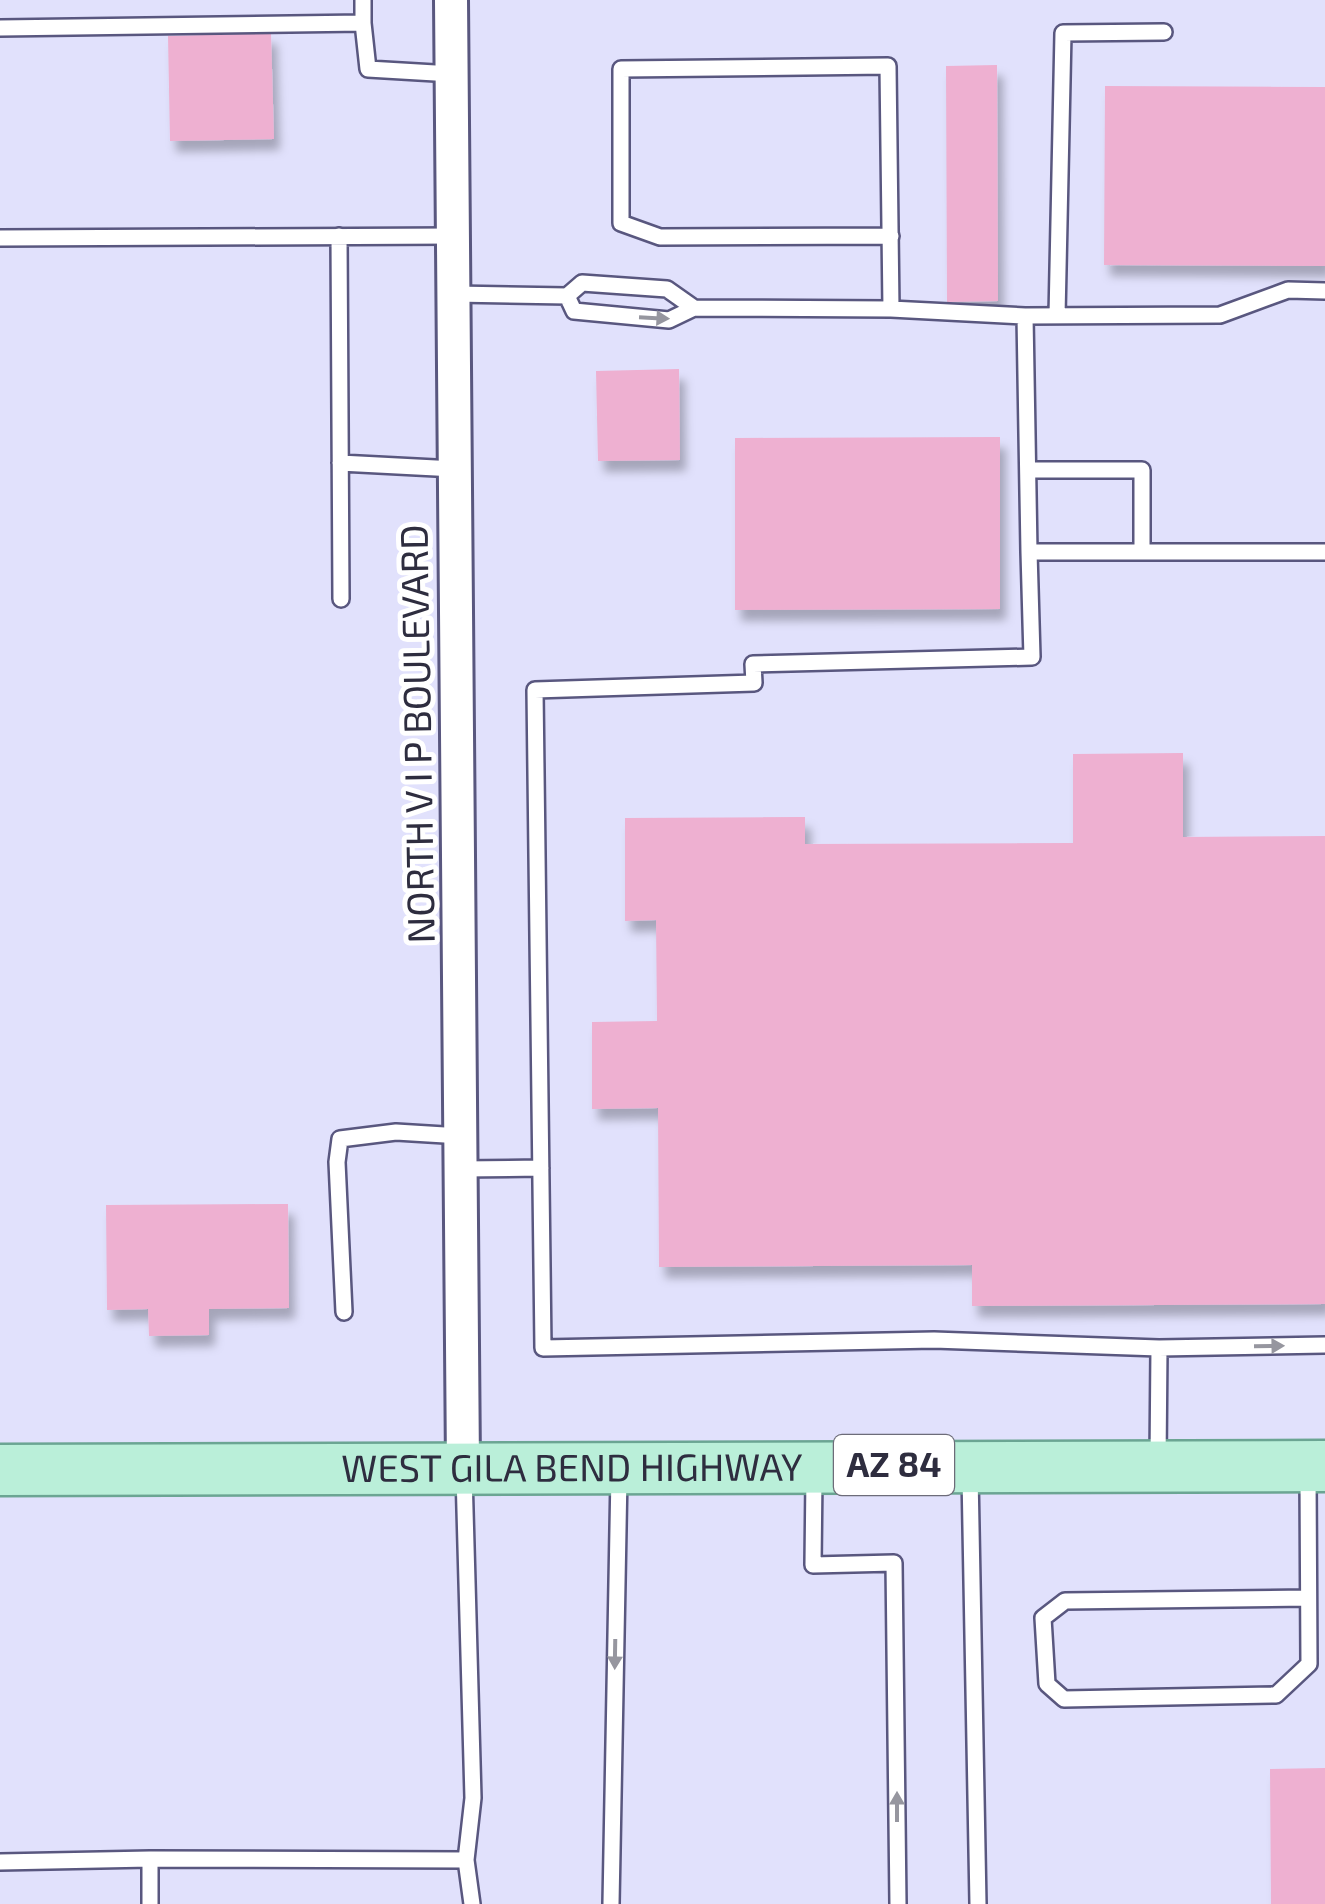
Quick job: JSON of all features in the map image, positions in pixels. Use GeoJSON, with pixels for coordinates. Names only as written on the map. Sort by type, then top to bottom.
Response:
{"type":"FeatureCollection","features":[{"type":"Feature","properties":{"kind":"main road","name":"WEST GILA BEND HIGHWAY"},"geometry":{"type":"LineString","coordinates":[[0,1470],[1316,1466]]}},
{"type":"Feature","properties":{"kind":"street","name":"NORTH V I P BOULEVARD"},"geometry":{"type":"LineString","coordinates":[[452,0],[464,1467]]}},
{"type":"Feature","properties":{"kind":"lane"},"geometry":{"type":"LineString","coordinates":[[363,0],[368,69],[452,74]]}},
{"type":"Feature","properties":{"kind":"lane"},"geometry":{"type":"LineString","coordinates":[[0,28],[363,23]]}},
{"type":"Feature","properties":{"kind":"lane"},"geometry":{"type":"LineString","coordinates":[[1057,316],[1062,33],[1164,32]]}},
{"type":"Feature","properties":{"kind":"lane"},"geometry":{"type":"LineString","coordinates":[[890,309],[891,236],[888,66],[622,69],[622,224],[660,237],[891,236]]}},
{"type":"Feature","properties":{"kind":"lane"},"geometry":{"type":"LineString","coordinates":[[339,236],[341,599]]}},
{"type":"Feature","properties":{"kind":"lane"},"geometry":{"type":"LineString","coordinates":[[0,238],[454,236]]}},
{"type":"Feature","properties":{"kind":"lane"},"geometry":{"type":"LineString","coordinates":[[454,294],[567,296],[582,284],[667,289],[694,308]]}},
{"type":"Feature","properties":{"kind":"lane"},"geometry":{"type":"LineString","coordinates":[[567,296],[574,311],[670,320],[694,308],[890,309],[1024,316],[1220,315],[1288,290],[1325,291]]}},
{"type":"Feature","properties":{"kind":"lane"},"geometry":{"type":"LineString","coordinates":[[1024,316],[1032,656],[753,664],[754,683],[535,690],[543,1348],[934,1340],[1159,1348],[1325,1345]]}},
{"type":"Feature","properties":{"kind":"lane"},"geometry":{"type":"LineString","coordinates":[[340,463],[455,469]]}},
{"type":"Feature","properties":{"kind":"lane"},"geometry":{"type":"LineString","coordinates":[[1028,470],[1142,470],[1142,549]]}},
{"type":"Feature","properties":{"kind":"lane"},"geometry":{"type":"LineString","coordinates":[[1030,552],[1325,552]]}},
{"type":"Feature","properties":{"kind":"lane"},"geometry":{"type":"LineString","coordinates":[[344,1312],[337,1162],[340,1139],[396,1132],[461,1136]]}},
{"type":"Feature","properties":{"kind":"lane"},"geometry":{"type":"LineString","coordinates":[[461,1169],[541,1168]]}},
{"type":"Feature","properties":{"kind":"lane"},"geometry":{"type":"LineString","coordinates":[[1158,1466],[1159,1348]]}},
{"type":"Feature","properties":{"kind":"lane"},"geometry":{"type":"LineString","coordinates":[[970,1465],[978,1904]]}},
{"type":"Feature","properties":{"kind":"lane"},"geometry":{"type":"LineString","coordinates":[[611,1904],[619,1466]]}},
{"type":"Feature","properties":{"kind":"lane"},"geometry":{"type":"LineString","coordinates":[[814,1466],[813,1565],[894,1562],[898,1904]]}},
{"type":"Feature","properties":{"kind":"lane"},"geometry":{"type":"LineString","coordinates":[[1308,1598],[1065,1601],[1043,1618],[1047,1684],[1064,1700],[1276,1695],[1309,1664],[1317,1632],[1308,1598],[1316,1466]]}},
{"type":"Feature","properties":{"kind":"lane"},"geometry":{"type":"LineString","coordinates":[[464,1467],[473,1798],[466,1860],[472,1904]]}},
{"type":"Feature","properties":{"kind":"lane"},"geometry":{"type":"LineString","coordinates":[[150,1859],[150,1904]]}},
{"type":"Feature","properties":{"kind":"lane"},"geometry":{"type":"LineString","coordinates":[[0,1862],[466,1860]]}},
{"type":"Feature","properties":{"kind":"building"},"geometry":{"type":"Polygon","coordinates":[[[271,33],[274,139],[170,141],[168,36],[271,33]]]}},
{"type":"Feature","properties":{"kind":"building"},"geometry":{"type":"Polygon","coordinates":[[[997,65],[998,301],[947,302],[946,66],[997,65]]]}},
{"type":"Feature","properties":{"kind":"building"},"geometry":{"type":"Polygon","coordinates":[[[1105,86],[1325,87],[1325,266],[1104,265],[1105,86]]]}},
{"type":"Feature","properties":{"kind":"building"},"geometry":{"type":"Polygon","coordinates":[[[679,369],[680,460],[598,461],[596,371],[679,369]]]}},
{"type":"Feature","properties":{"kind":"building"},"geometry":{"type":"Polygon","coordinates":[[[1000,437],[1000,609],[735,610],[735,438],[1000,437]]]}},
{"type":"Feature","properties":{"kind":"building"},"geometry":{"type":"Polygon","coordinates":[[[1183,753],[1183,837],[1325,836],[1325,1304],[972,1306],[972,1265],[659,1267],[658,1108],[592,1109],[592,1022],[657,1021],[656,920],[625,921],[625,818],[805,817],[805,844],[1073,843],[1073,754],[1183,753]]]}},
{"type":"Feature","properties":{"kind":"building"},"geometry":{"type":"Polygon","coordinates":[[[288,1204],[289,1308],[209,1309],[209,1335],[149,1336],[148,1309],[107,1310],[106,1205],[288,1204]]]}},
{"type":"Feature","properties":{"kind":"building"},"geometry":{"type":"Polygon","coordinates":[[[1325,1768],[1325,1904],[1271,1904],[1270,1769],[1325,1768]]]}}]}
